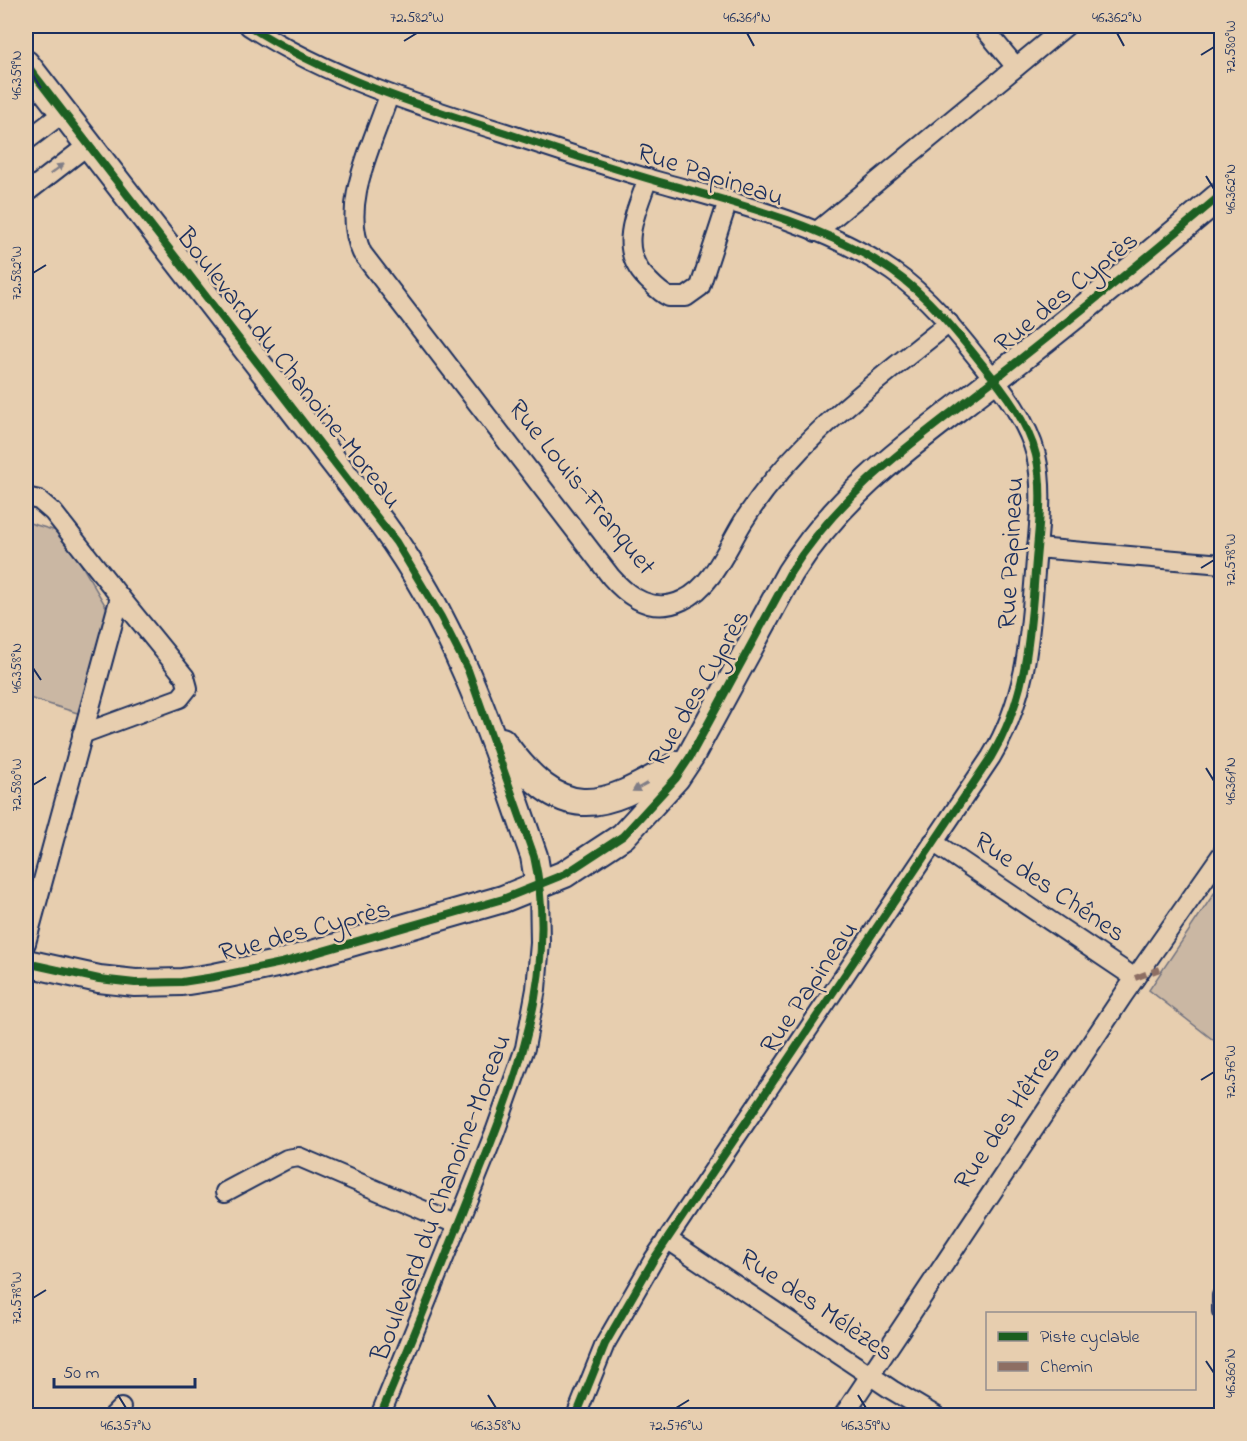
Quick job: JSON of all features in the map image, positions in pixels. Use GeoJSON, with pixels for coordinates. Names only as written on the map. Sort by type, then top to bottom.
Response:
{"type":"FeatureCollection","features":[{"type":"Feature","properties":{"kind":"street","name":"Rue Papineau"},"geometry":{"type":"LineString","coordinates":[[249,26],[327,70],[389,95],[648,178],[728,201],[816,232],[857,250],[892,271],[923,296],[949,323],[994,379],[1028,432],[1036,457],[1040,508],[1037,548],[1026,666],[1015,711],[991,757],[667,1239],[605,1344],[576,1416]]}},
{"type":"Feature","properties":{"kind":"street"},"geometry":{"type":"LineString","coordinates":[[982,26],[1016,67]]}},
{"type":"Feature","properties":{"kind":"street"},"geometry":{"type":"LineString","coordinates":[[816,232],[1066,26]]}},
{"type":"Feature","properties":{"kind":"street","name":"Boulevard du Chanoine-Moreau"},"geometry":{"type":"LineString","coordinates":[[26,64],[396,542],[449,631],[468,670],[486,719]]}},
{"type":"Feature","properties":{"kind":"street","name":"Rue Louis-Franquet"},"geometry":{"type":"LineString","coordinates":[[389,95],[355,199],[354,227],[362,253],[611,577],[626,592],[641,602],[661,606],[672,604],[699,589],[767,485],[783,466],[839,412],[949,323]]}},
{"type":"Feature","properties":{"kind":"street"},"geometry":{"type":"LineString","coordinates":[[26,141],[63,113]]}},
{"type":"Feature","properties":{"kind":"street"},"geometry":{"type":"LineString","coordinates":[[26,193],[88,145]]}},
{"type":"Feature","properties":{"kind":"street","name":"Rue Papineau"},"geometry":{"type":"LineString","coordinates":[[648,178],[630,230],[630,252],[640,272],[669,297],[686,297],[700,287],[728,201]]}},
{"type":"Feature","properties":{"kind":"street","name":"Rue des Cyprès"},"geometry":{"type":"LineString","coordinates":[[26,963],[99,979],[135,983],[214,977],[281,963],[539,886],[582,865],[623,836],[668,788],[690,757],[790,573],[821,528],[871,475],[994,379],[1221,194]]}},
{"type":"Feature","properties":{"kind":"street"},"geometry":{"type":"LineString","coordinates":[[26,497],[39,500],[53,512],[185,677],[188,688],[180,698],[82,734]]}},
{"type":"Feature","properties":{"kind":"street"},"geometry":{"type":"LineString","coordinates":[[1037,548],[1221,564]]}},
{"type":"Feature","properties":{"kind":"street"},"geometry":{"type":"LineString","coordinates":[[26,943],[120,597]]}},
{"type":"Feature","properties":{"kind":"street"},"geometry":{"type":"LineString","coordinates":[[486,719],[522,769],[536,783],[551,793],[578,801],[597,802],[624,795],[690,757]]}},
{"type":"Feature","properties":{"kind":"street"},"geometry":{"type":"LineString","coordinates":[[486,719],[534,856],[539,886]]}},
{"type":"Feature","properties":{"kind":"street","name":"Rue des Chênes"},"geometry":{"type":"LineString","coordinates":[[933,842],[1135,978]]}},
{"type":"Feature","properties":{"kind":"street","name":"Rue des Hêtres"},"geometry":{"type":"LineString","coordinates":[[843,1416],[1135,978],[1221,854]]}},
{"type":"Feature","properties":{"kind":"street","name":"Boulevard du Chanoine-Moreau"},"geometry":{"type":"LineString","coordinates":[[380,1416],[512,1090],[531,1026],[540,943],[539,886]]}},
{"type":"Feature","properties":{"kind":"street"},"geometry":{"type":"LineString","coordinates":[[225,1192],[287,1159],[299,1157],[458,1225]]}},
{"type":"Feature","properties":{"kind":"street","name":"Rue des Mélèzes"},"geometry":{"type":"LineString","coordinates":[[667,1239],[936,1416]]}},
{"type":"Feature","properties":{"kind":"street"},"geometry":{"type":"LineString","coordinates":[[1221,1296],[1221,1311]]}},
{"type":"Feature","properties":{"kind":"shaded area"},"geometry":{"type":"Polygon","coordinates":[[[26,522],[63,533],[115,622],[84,715],[26,697],[26,522]]]}},
{"type":"Feature","properties":{"kind":"shaded area"},"geometry":{"type":"Polygon","coordinates":[[[1221,883],[1221,1046],[1149,990],[1221,883]]]}},
{"type":"Feature","properties":{"kind":"marked path"},"geometry":{"type":"LineString","coordinates":[[1135,978],[1160,969]]}},
{"type":"Feature","properties":{"kind":"cycle path"},"geometry":{"type":"LineString","coordinates":[[249,26],[310,60],[373,88],[439,112],[780,218],[839,241],[866,255],[905,281],[951,326],[1014,407],[1027,431],[1036,455],[1040,481],[1040,507],[1032,612],[1026,661],[1013,710],[1004,733],[991,757],[654,1259],[605,1344],[576,1416]]}},
{"type":"Feature","properties":{"kind":"cycle path"},"geometry":{"type":"LineString","coordinates":[[26,64],[396,542],[441,617],[468,670],[534,856],[541,903],[541,949],[536,994],[526,1039],[497,1127],[380,1416]]}},
{"type":"Feature","properties":{"kind":"cycle path"},"geometry":{"type":"LineString","coordinates":[[26,963],[99,979],[135,983],[182,982],[214,977],[281,963],[503,899],[565,874],[623,836],[676,778],[690,757],[790,573],[835,514],[860,488],[913,442],[1084,308],[1222,194]]}}]}
